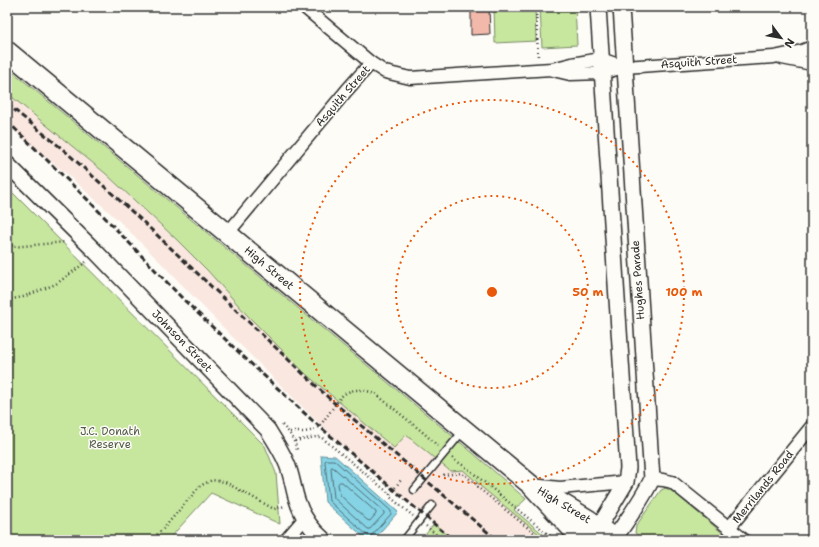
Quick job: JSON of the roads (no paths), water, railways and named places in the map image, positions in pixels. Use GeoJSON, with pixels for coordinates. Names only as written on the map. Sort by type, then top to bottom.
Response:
{"type":"FeatureCollection","features":[{"type":"Feature","properties":{"kind":"main road","name":"High Street"},"geometry":{"type":"LineString","coordinates":[[7,51],[531,485],[572,529],[585,540]]}},
{"type":"Feature","properties":{"kind":"main road","name":"High Street"},"geometry":{"type":"LineString","coordinates":[[531,485],[589,520],[607,537]]}},
{"type":"Feature","properties":{"kind":"street"},"geometry":{"type":"LineString","coordinates":[[304,7],[371,63]]}},
{"type":"Feature","properties":{"kind":"street","name":"Hughes Parade"},"geometry":{"type":"LineString","coordinates":[[598,7],[628,468],[626,482],[607,537]]}},
{"type":"Feature","properties":{"kind":"street","name":"Hughes Parade"},"geometry":{"type":"LineString","coordinates":[[621,7],[652,478]]}},
{"type":"Feature","properties":{"kind":"street","name":"Asquith Street"},"geometry":{"type":"LineString","coordinates":[[227,234],[371,63],[385,72],[410,78],[552,69],[570,74],[601,66],[774,57],[802,51],[812,47]]}},
{"type":"Feature","properties":{"kind":"street","name":"Asquith Street"},"geometry":{"type":"LineString","coordinates":[[774,57],[812,64]]}},
{"type":"Feature","properties":{"kind":"street","name":"Johnson Street"},"geometry":{"type":"LineString","coordinates":[[7,164],[96,252],[268,430],[280,448],[288,466],[297,501],[305,518],[317,534],[324,540]]}},
{"type":"Feature","properties":{"kind":"street"},"geometry":{"type":"LineString","coordinates":[[626,425],[648,423]]}},
{"type":"Feature","properties":{"kind":"street","name":"Merrilands Road"},"geometry":{"type":"LineString","coordinates":[[729,528],[812,426]]}},
{"type":"Feature","properties":{"kind":"street"},"geometry":{"type":"LineString","coordinates":[[607,537],[628,520],[646,491],[652,478],[672,482],[744,540]]}},
{"type":"Feature","properties":{"kind":"street","name":"High Street"},"geometry":{"type":"LineString","coordinates":[[531,485],[560,488],[626,482]]}},
{"type":"Feature","properties":{"kind":"street"},"geometry":{"type":"LineString","coordinates":[[286,540],[305,518]]}},
{"type":"Feature","properties":{"kind":"lane"},"geometry":{"type":"LineString","coordinates":[[414,490],[464,429]]}},
{"type":"Feature","properties":{"kind":"lane"},"geometry":{"type":"LineString","coordinates":[[404,540],[432,505]]}},
{"type":"Feature","properties":{"kind":"water"},"geometry":{"type":"Polygon","coordinates":[[[321,455],[335,456],[398,512],[373,540],[367,540],[325,502],[321,455]]]}},
{"type":"Feature","properties":{"kind":"railway"},"geometry":{"type":"LineString","coordinates":[[7,104],[65,151],[138,217],[332,401],[497,540]]}},
{"type":"Feature","properties":{"kind":"railway"},"geometry":{"type":"LineString","coordinates":[[7,121],[91,203],[183,299],[246,359],[313,421],[453,540]]}},
{"type":"Feature","properties":{"kind":"park label","name":"J.C. Donath Reserve"},"geometry":{"type":"Point","coordinates":[110,437]}}]}
